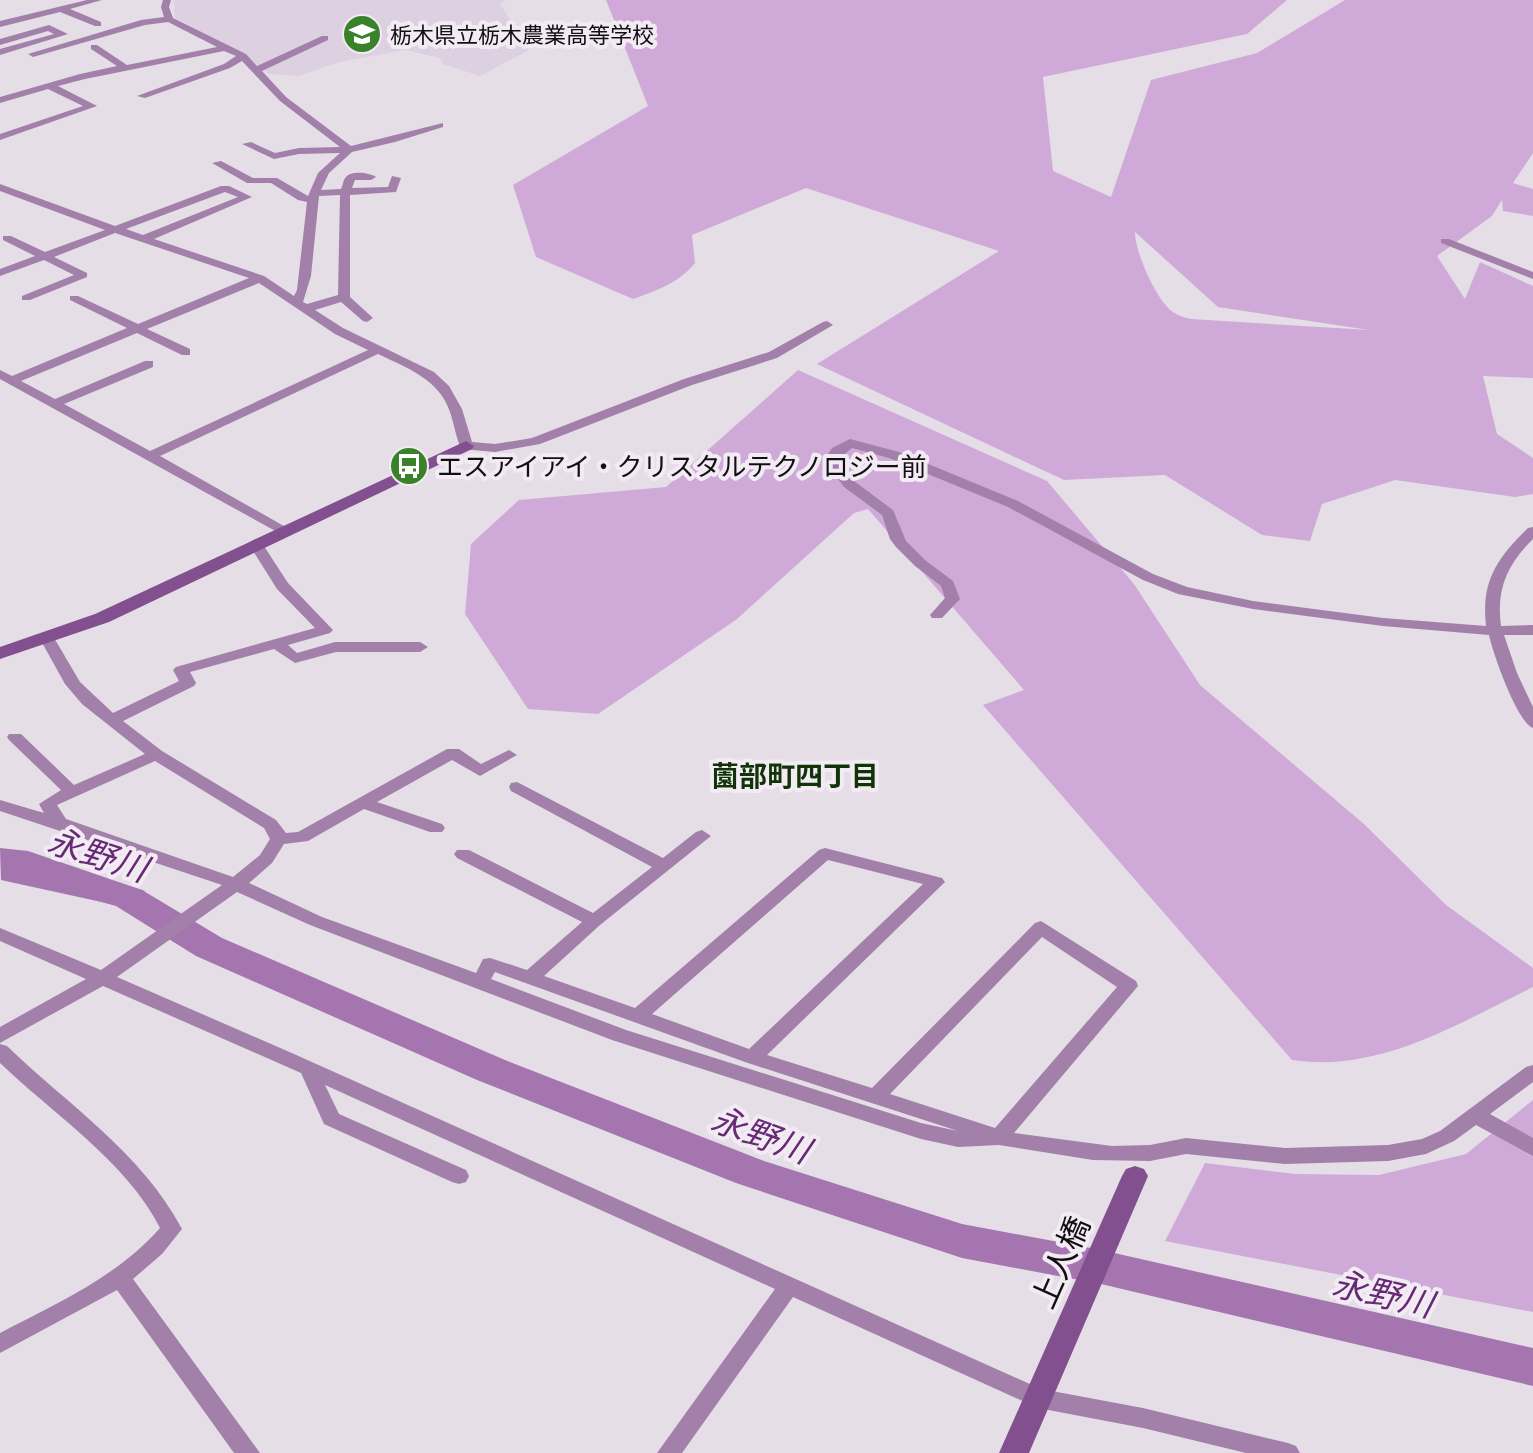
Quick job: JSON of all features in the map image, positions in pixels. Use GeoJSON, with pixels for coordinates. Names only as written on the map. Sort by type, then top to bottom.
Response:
{"type":"FeatureCollection","features":[{"type":"Feature","properties":{"kind":"street"},"geometry":{"type":"LineString","coordinates":[[0,24],[98,0]]}},
{"type":"Feature","properties":{"kind":"street"},"geometry":{"type":"LineString","coordinates":[[167,0],[165,7],[169,19]]}},
{"type":"Feature","properties":{"kind":"street"},"geometry":{"type":"LineString","coordinates":[[61,9],[98,24]]}},
{"type":"Feature","properties":{"kind":"street"},"geometry":{"type":"LineString","coordinates":[[33,54],[144,22],[169,19],[243,56],[290,105],[349,149]]}},
{"type":"Feature","properties":{"kind":"street"},"geometry":{"type":"LineString","coordinates":[[0,42],[49,28],[63,34],[0,52]]}},
{"type":"Feature","properties":{"kind":"street"},"geometry":{"type":"LineString","coordinates":[[0,31],[17,37]]}},
{"type":"Feature","properties":{"kind":"street"},"geometry":{"type":"LineString","coordinates":[[256,70],[325,38]]}},
{"type":"Feature","properties":{"kind":"street"},"geometry":{"type":"LineString","coordinates":[[94,47],[124,67]]}},
{"type":"Feature","properties":{"kind":"street"},"geometry":{"type":"LineString","coordinates":[[0,100],[124,67],[224,48]]}},
{"type":"Feature","properties":{"kind":"street"},"geometry":{"type":"LineString","coordinates":[[142,96],[227,66],[243,56]]}},
{"type":"Feature","properties":{"kind":"street"},"geometry":{"type":"LineString","coordinates":[[0,137],[92,106],[49,86]]}},
{"type":"Feature","properties":{"kind":"street"},"geometry":{"type":"LineString","coordinates":[[247,144],[274,156],[287,151],[349,149],[405,137],[439,125]]}},
{"type":"Feature","properties":{"kind":"street"},"geometry":{"type":"LineString","coordinates":[[301,306],[307,235],[314,197],[326,169],[349,149]]}},
{"type":"Feature","properties":{"kind":"street"},"geometry":{"type":"LineString","coordinates":[[217,163],[251,181],[273,180],[298,196],[392,190],[396,178]]}},
{"type":"Feature","properties":{"kind":"street"},"geometry":{"type":"LineString","coordinates":[[367,318],[347,303],[344,297],[345,192],[351,177],[371,177]]}},
{"type":"Feature","properties":{"kind":"street"},"geometry":{"type":"LineString","coordinates":[[0,187],[260,278],[339,331],[420,369],[445,389],[456,409],[466,446]]}},
{"type":"Feature","properties":{"kind":"street"},"geometry":{"type":"LineString","coordinates":[[0,273],[225,188],[247,197],[144,239]]}},
{"type":"Feature","properties":{"kind":"street"},"geometry":{"type":"LineString","coordinates":[[7,238],[83,275],[26,298]]}},
{"type":"Feature","properties":{"kind":"street"},"geometry":{"type":"LineString","coordinates":[[1445,241],[1533,276]]}},
{"type":"Feature","properties":{"kind":"street"},"geometry":{"type":"LineString","coordinates":[[6,377],[260,278]]}},
{"type":"Feature","properties":{"kind":"street"},"geometry":{"type":"LineString","coordinates":[[301,306],[344,297]]}},
{"type":"Feature","properties":{"kind":"street"},"geometry":{"type":"LineString","coordinates":[[74,298],[186,352]]}},
{"type":"Feature","properties":{"kind":"street"},"geometry":{"type":"LineString","coordinates":[[0,653],[48,639],[140,601],[255,543],[466,446],[495,448],[535,441],[688,382],[773,355],[827,325]]}},
{"type":"Feature","properties":{"kind":"street"},"geometry":{"type":"LineString","coordinates":[[152,455],[379,349]]}},
{"type":"Feature","properties":{"kind":"street"},"geometry":{"type":"LineString","coordinates":[[56,403],[149,364]]}},
{"type":"Feature","properties":{"kind":"street"},"geometry":{"type":"LineString","coordinates":[[6,377],[284,530]]}},
{"type":"Feature","properties":{"kind":"street"},"geometry":{"type":"LineString","coordinates":[[937,615],[953,599],[948,584],[937,578],[898,541],[893,522],[885,510],[839,478],[831,460],[837,451],[850,443],[894,455],[1013,504],[1148,577],[1183,591],[1285,610],[1493,631],[1533,630]]}},
{"type":"Feature","properties":{"kind":"street"},"geometry":{"type":"LineString","coordinates":[[1533,531],[1510,553],[1493,584],[1490,605],[1493,631],[1533,723]]}},
{"type":"Feature","properties":{"kind":"street"},"geometry":{"type":"LineString","coordinates":[[113,719],[188,683],[181,670],[325,630],[282,586],[255,543]]}},
{"type":"Feature","properties":{"kind":"street"},"geometry":{"type":"LineString","coordinates":[[0,1036],[111,973],[236,884],[266,859],[279,839],[277,831],[270,824],[156,755],[88,701],[73,684],[48,639]]}},
{"type":"Feature","properties":{"kind":"street"},"geometry":{"type":"LineString","coordinates":[[276,644],[295,658],[335,647],[420,647]]}},
{"type":"Feature","properties":{"kind":"street"},"geometry":{"type":"LineString","coordinates":[[15,737],[72,792]]}},
{"type":"Feature","properties":{"kind":"street"},"geometry":{"type":"LineString","coordinates":[[279,839],[302,837],[453,753],[480,771],[509,755]]}},
{"type":"Feature","properties":{"kind":"street"},"geometry":{"type":"LineString","coordinates":[[60,823],[47,804],[156,755]]}},
{"type":"Feature","properties":{"kind":"street"},"geometry":{"type":"LineString","coordinates":[[517,787],[664,866]]}},
{"type":"Feature","properties":{"kind":"street"},"geometry":{"type":"LineString","coordinates":[[363,803],[436,828]]}},
{"type":"Feature","properties":{"kind":"street"},"geometry":{"type":"LineString","coordinates":[[0,805],[236,884],[316,921],[619,1035],[755,1081],[921,1131],[958,1139],[999,1137],[1129,986],[1041,927],[875,1097]]}},
{"type":"Feature","properties":{"kind":"street"},"geometry":{"type":"LineString","coordinates":[[529,979],[594,921],[702,836]]}},
{"type":"Feature","properties":{"kind":"street"},"geometry":{"type":"LineString","coordinates":[[463,854],[594,921]]}},
{"type":"Feature","properties":{"kind":"street"},"geometry":{"type":"LineString","coordinates":[[637,1017],[825,854],[936,882],[752,1057]]}},
{"type":"Feature","properties":{"kind":"street"},"geometry":{"type":"LineString","coordinates":[[0,934],[111,973],[309,1070],[790,1285],[1042,1386],[1143,1418],[1288,1453]]}},
{"type":"Feature","properties":{"kind":"street"},"geometry":{"type":"LineString","coordinates":[[480,982],[490,964],[752,1057],[999,1137],[1081,1150],[1154,1153],[1170,1146],[1186,1146],[1285,1156],[1388,1153],[1426,1146],[1447,1136],[1533,1072]]}},
{"type":"Feature","properties":{"kind":"street"},"geometry":{"type":"LineString","coordinates":[[0,1051],[133,1175],[165,1210],[171,1229],[154,1252],[119,1277],[0,1344]]}},
{"type":"Feature","properties":{"kind":"street"},"geometry":{"type":"LineString","coordinates":[[309,1070],[331,1119],[459,1176]]}},
{"type":"Feature","properties":{"kind":"street"},"geometry":{"type":"LineString","coordinates":[[1477,1116],[1533,1148]]}},
{"type":"Feature","properties":{"kind":"street"},"geometry":{"type":"LineString","coordinates":[[1135,1176],[1154,1153]]}},
{"type":"Feature","properties":{"kind":"street","name":"上人橋"},"geometry":{"type":"LineString","coordinates":[[1014,1453],[1135,1176]]}},
{"type":"Feature","properties":{"kind":"street"},"geometry":{"type":"LineString","coordinates":[[119,1277],[248,1453]]}},
{"type":"Feature","properties":{"kind":"street"},"geometry":{"type":"LineString","coordinates":[[669,1453],[790,1285]]}},
{"type":"Feature","properties":{"kind":"shaded area","name":"栃木県立栃木農業高等学校"},"geometry":{"type":"Polygon","coordinates":[[[174,0],[506,0],[500,4],[529,50],[480,76],[443,64],[440,58],[406,50],[339,62],[299,76],[269,74],[239,51],[175,18],[174,0]]]}},
{"type":"Feature","properties":{"kind":"shaded area"},"geometry":{"type":"Polygon","coordinates":[[[606,0],[1287,0],[1247,34],[1043,77],[1053,171],[1111,197],[1151,80],[1257,53],[1345,0],[1533,0],[1533,153],[1513,183],[1533,189],[1533,216],[1503,211],[1502,200],[1492,216],[1437,256],[1465,299],[1480,262],[1533,286],[1533,378],[1483,376],[1497,434],[1533,458],[1533,494],[1515,497],[1395,480],[1322,504],[1310,541],[1262,535],[1165,475],[1064,480],[817,364],[999,251],[806,188],[692,235],[695,263],[689,270],[667,285],[633,299],[536,257],[513,185],[648,106],[606,0]],[[1135,232],[1139,251],[1154,287],[1166,306],[1179,315],[1191,319],[1369,330],[1218,307],[1135,232]]]}},
{"type":"Feature","properties":{"kind":"shaded area"},"geometry":{"type":"Polygon","coordinates":[[[798,370],[1047,481],[1134,584],[1200,685],[1364,824],[1446,905],[1533,968],[1533,987],[1447,1030],[1387,1052],[1325,1062],[1292,1060],[983,705],[1024,690],[868,509],[854,513],[737,619],[598,714],[528,709],[465,614],[471,544],[519,500],[666,487],[798,370]]]}},
{"type":"Feature","properties":{"kind":"shaded area"},"geometry":{"type":"Polygon","coordinates":[[[0,848],[28,851],[145,891],[129,908],[1,880],[0,848]]]}},
{"type":"Feature","properties":{"kind":"shaded area"},"geometry":{"type":"Polygon","coordinates":[[[1533,1100],[1533,1312],[1165,1241],[1205,1163],[1295,1174],[1379,1175],[1466,1154],[1533,1100]]]}},
{"type":"Feature","properties":{"kind":"waterway","name":"永野川"},"geometry":{"type":"LineString","coordinates":[[93,888],[129,898],[209,947],[491,1070],[750,1172],[962,1241],[1101,1267],[1533,1367]]}},
{"type":"Feature","properties":{"kind":"place","name":"栃木県立栃木農業高等学校"},"geometry":{"type":"Point","coordinates":[362,34]}},
{"type":"Feature","properties":{"kind":"place","name":"エスアイアイ・クリスタルテクノロジー前"},"geometry":{"type":"Point","coordinates":[409,466]}},
{"type":"Feature","properties":{"kind":"district","name":"薗部町四丁目"},"geometry":{"type":"Point","coordinates":[795,775]}}]}
